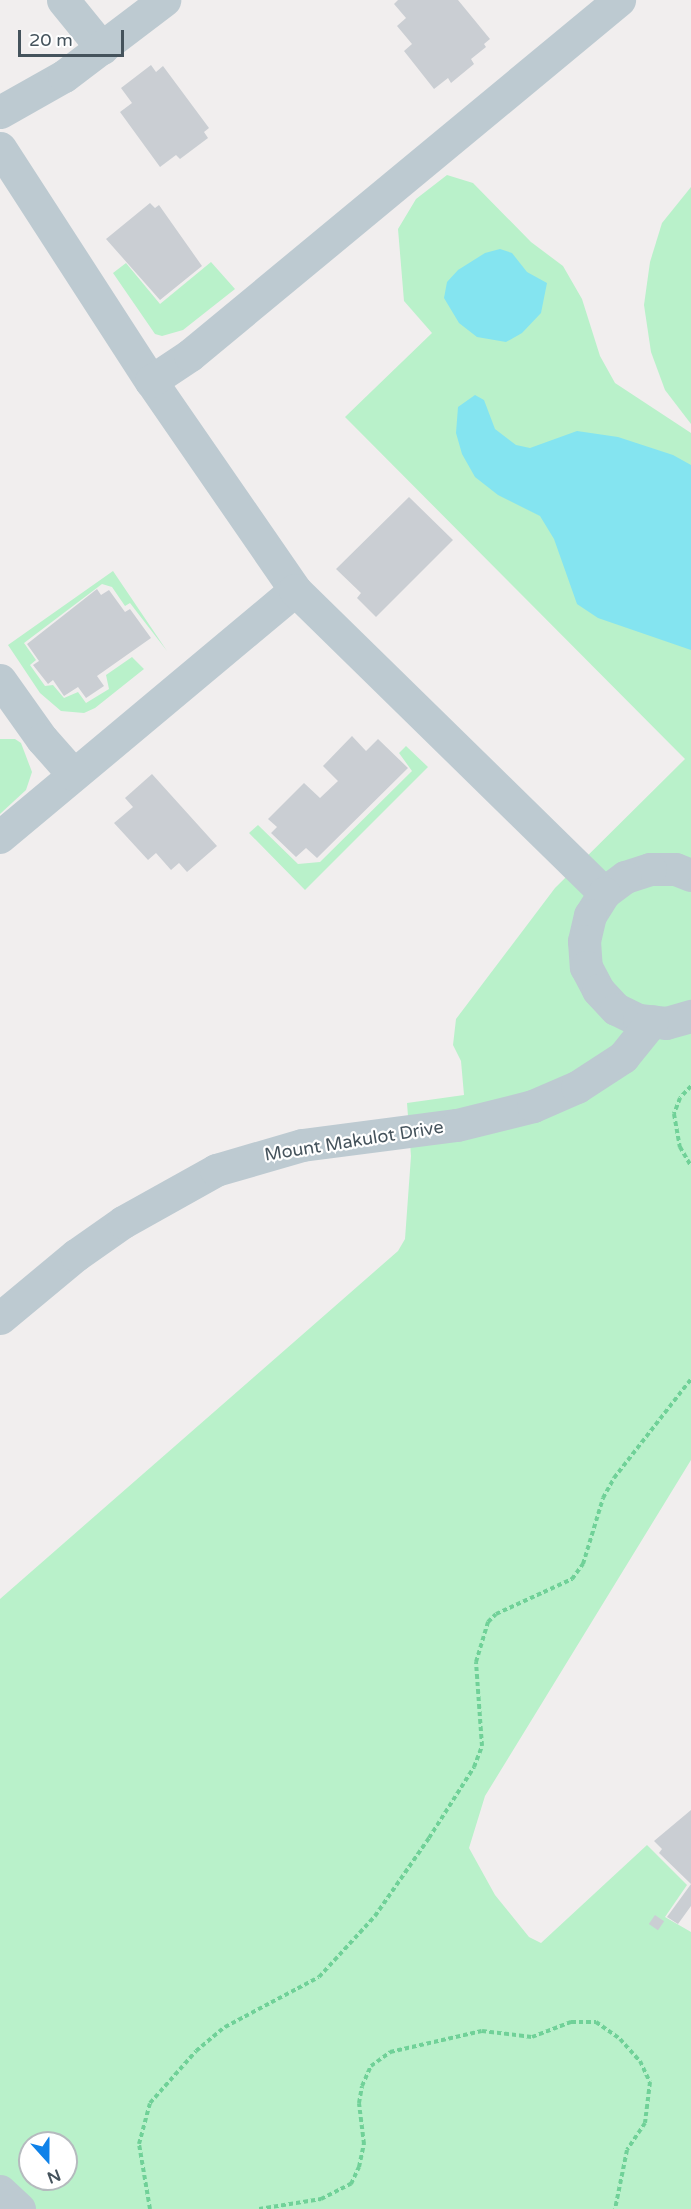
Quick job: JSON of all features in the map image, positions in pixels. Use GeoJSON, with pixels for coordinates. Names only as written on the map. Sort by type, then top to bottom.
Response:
{"type":"FeatureCollection","features":[{"type":"Feature","properties":{"kind":"street"},"geometry":{"type":"LineString","coordinates":[[63,0],[102,48]]}},
{"type":"Feature","properties":{"kind":"street"},"geometry":{"type":"LineString","coordinates":[[151,381],[190,355],[619,0]]}},
{"type":"Feature","properties":{"kind":"street"},"geometry":{"type":"LineString","coordinates":[[0,112],[48,86],[102,48],[152,4]]}},
{"type":"Feature","properties":{"kind":"street"},"geometry":{"type":"LineString","coordinates":[[0,148],[151,381],[295,590],[604,893]]}},
{"type":"Feature","properties":{"kind":"street"},"geometry":{"type":"LineString","coordinates":[[0,837],[295,590]]}},
{"type":"Feature","properties":{"kind":"street"},"geometry":{"type":"LineString","coordinates":[[4,697],[73,774]]}},
{"type":"Feature","properties":{"kind":"street"},"geometry":{"type":"LineString","coordinates":[[691,875],[675,869],[650,869],[625,877],[604,893],[590,915],[584,940],[586,966],[598,990],[616,1008],[652,1021],[666,1023],[691,1016]]}},
{"type":"Feature","properties":{"kind":"street","name":"Mount Makulot Drive"},"geometry":{"type":"LineString","coordinates":[[0,1318],[113,1229],[216,1170],[302,1145],[457,1125],[533,1106],[577,1087],[623,1057],[652,1021]]}},
{"type":"Feature","properties":{"kind":"street"},"geometry":{"type":"LineString","coordinates":[[0,2191],[19,2209]]}},
{"type":"Feature","properties":{"kind":"path"},"geometry":{"type":"LineString","coordinates":[[691,1086],[680,1098],[674,1114],[680,1147],[691,1166]]}},
{"type":"Feature","properties":{"kind":"path"},"geometry":{"type":"LineString","coordinates":[[150,2209],[139,2144],[150,2103],[196,2051],[225,2027],[319,1977],[375,1916],[440,1821],[482,1746],[476,1662],[488,1622],[496,1614],[572,1579],[583,1564],[603,1498],[614,1478],[691,1378]]}},
{"type":"Feature","properties":{"kind":"path"},"geometry":{"type":"LineString","coordinates":[[259,2209],[321,2199],[351,2184],[359,2167],[364,2144],[359,2103],[362,2086],[371,2066],[390,2052],[483,2031],[532,2037],[571,2022],[596,2022],[620,2039],[640,2061],[650,2082],[645,2123],[627,2151],[615,2209]]}},
{"type":"Feature","properties":{"kind":"green space"},"geometry":{"type":"Polygon","coordinates":[[[447,175],[473,183],[531,242],[563,266],[582,299],[600,356],[615,383],[691,433],[691,1460],[485,1796],[469,1848],[495,1895],[529,1937],[541,1943],[647,1845],[687,1885],[665,1917],[691,1932],[691,2209],[0,2209],[0,1599],[398,1251],[405,1239],[411,1156],[407,1103],[464,1095],[461,1061],[453,1045],[456,1019],[555,888],[685,759],[345,417],[432,333],[404,301],[398,229],[416,199],[447,175]]]}},
{"type":"Feature","properties":{"kind":"green space"},"geometry":{"type":"Polygon","coordinates":[[[691,187],[691,424],[665,390],[651,352],[644,305],[650,262],[662,223],[691,187]]]}},
{"type":"Feature","properties":{"kind":"green space"},"geometry":{"type":"Polygon","coordinates":[[[211,262],[235,289],[183,330],[162,336],[155,334],[113,273],[126,263],[160,304],[211,262]]]}},
{"type":"Feature","properties":{"kind":"green space"},"geometry":{"type":"Polygon","coordinates":[[[113,571],[167,651],[130,603],[125,606],[112,587],[102,584],[24,643],[36,660],[30,665],[45,686],[53,685],[64,698],[78,692],[86,703],[109,689],[106,675],[132,657],[144,669],[95,708],[84,713],[61,711],[40,693],[8,645],[113,571]]]}},
{"type":"Feature","properties":{"kind":"green space"},"geometry":{"type":"Polygon","coordinates":[[[0,739],[15,739],[21,743],[32,772],[26,790],[0,814],[0,739]]]}},
{"type":"Feature","properties":{"kind":"green space"},"geometry":{"type":"Polygon","coordinates":[[[406,746],[428,767],[305,890],[249,833],[258,825],[298,864],[320,862],[412,771],[399,753],[406,746]]]}},
{"type":"Feature","properties":{"kind":"water"},"geometry":{"type":"Polygon","coordinates":[[[500,249],[512,253],[527,272],[547,283],[541,313],[522,333],[506,342],[477,337],[459,323],[444,298],[447,282],[458,270],[485,253],[500,249]]]}},
{"type":"Feature","properties":{"kind":"water"},"geometry":{"type":"Polygon","coordinates":[[[475,395],[484,400],[495,429],[516,445],[530,448],[577,431],[618,437],[673,455],[691,465],[691,650],[598,618],[577,604],[554,539],[540,516],[498,495],[475,477],[462,454],[456,433],[458,407],[475,395]]]}},
{"type":"Feature","properties":{"kind":"building"},"geometry":{"type":"Polygon","coordinates":[[[398,0],[458,0],[490,39],[484,44],[486,47],[471,59],[474,64],[451,83],[448,78],[434,89],[404,51],[412,44],[397,26],[406,18],[394,4],[398,0]]]}},
{"type":"Feature","properties":{"kind":"building"},"geometry":{"type":"Polygon","coordinates":[[[151,65],[156,72],[163,66],[209,128],[204,132],[208,138],[180,159],[176,155],[160,167],[120,112],[132,103],[121,88],[151,65]]]}},
{"type":"Feature","properties":{"kind":"building"},"geometry":{"type":"Polygon","coordinates":[[[150,203],[155,208],[159,205],[202,266],[160,300],[106,239],[150,203]]]}},
{"type":"Feature","properties":{"kind":"building"},"geometry":{"type":"Polygon","coordinates":[[[409,497],[453,540],[376,617],[357,598],[361,593],[336,569],[409,497]]]}},
{"type":"Feature","properties":{"kind":"building"},"geometry":{"type":"Polygon","coordinates":[[[97,589],[101,595],[109,590],[125,612],[130,609],[151,638],[97,676],[104,686],[86,698],[78,687],[64,696],[53,680],[48,684],[33,665],[39,661],[27,644],[97,589]]]}},
{"type":"Feature","properties":{"kind":"building"},"geometry":{"type":"Polygon","coordinates":[[[352,736],[366,751],[378,739],[408,768],[317,858],[306,848],[296,857],[271,833],[277,827],[268,819],[304,783],[320,798],[338,781],[323,766],[352,736]]]}},
{"type":"Feature","properties":{"kind":"building"},"geometry":{"type":"Polygon","coordinates":[[[152,774],[217,846],[187,872],[179,863],[171,870],[156,853],[148,860],[114,823],[133,807],[125,798],[152,774]]]}},
{"type":"Feature","properties":{"kind":"building"},"geometry":{"type":"Polygon","coordinates":[[[691,1810],[691,1884],[659,1853],[662,1849],[654,1841],[691,1810]]]}},
{"type":"Feature","properties":{"kind":"building"},"geometry":{"type":"Polygon","coordinates":[[[691,1884],[691,1906],[678,1924],[667,1917],[691,1884]]]}},
{"type":"Feature","properties":{"kind":"building"},"geometry":{"type":"Polygon","coordinates":[[[655,1915],[664,1921],[658,1930],[649,1924],[655,1915]]]}}]}
